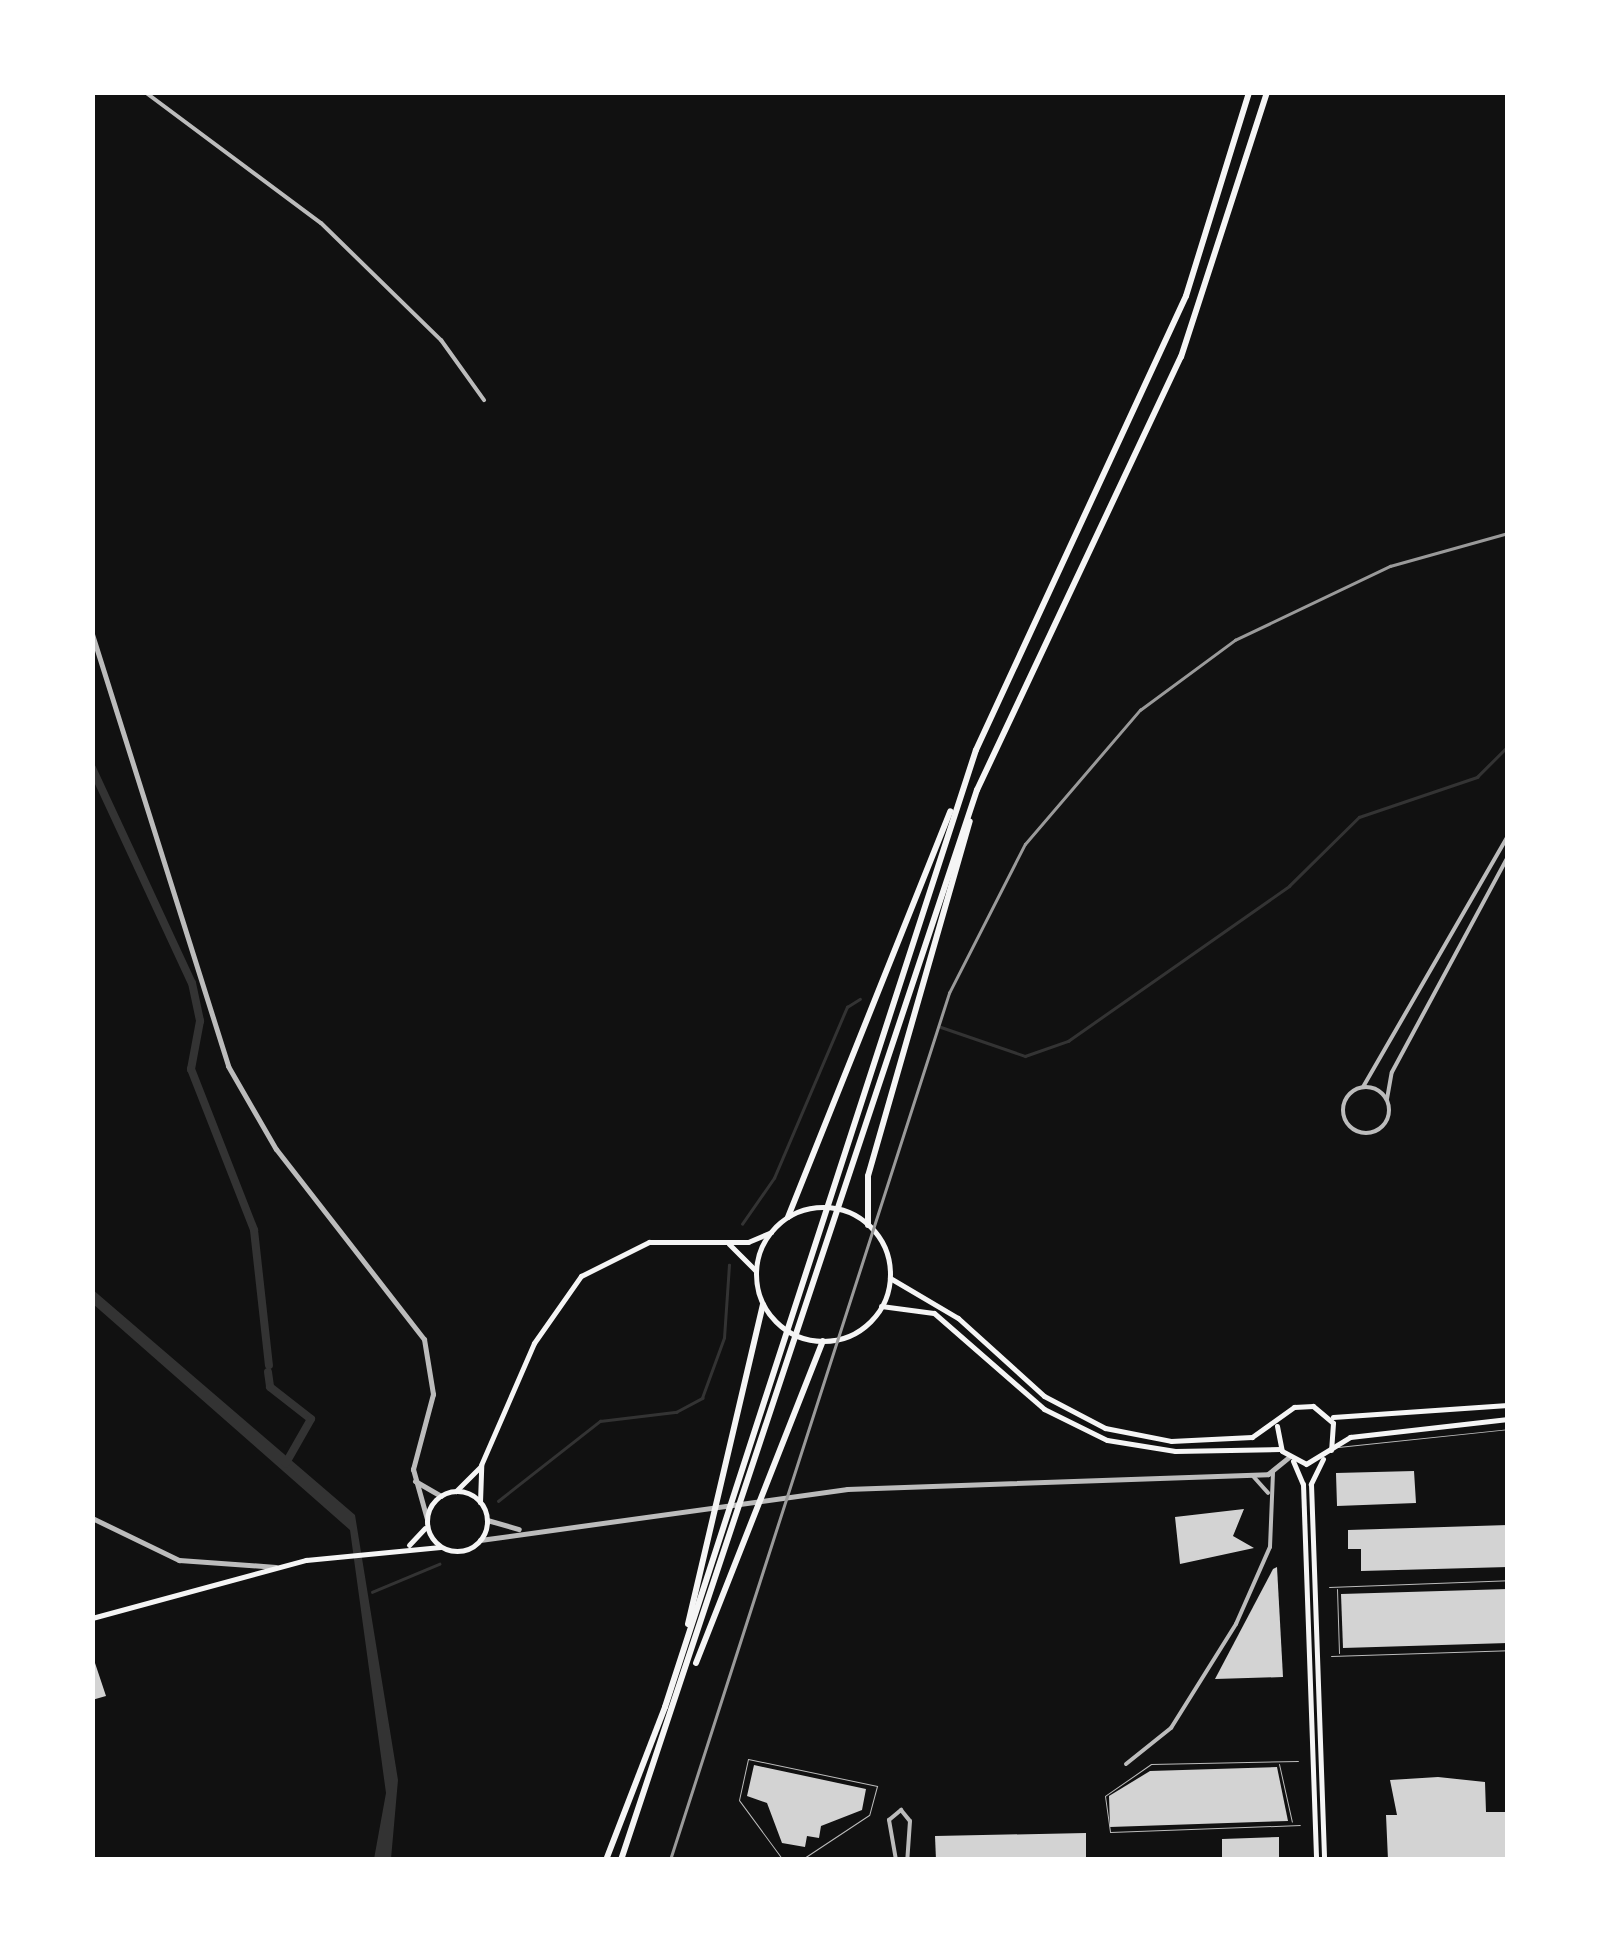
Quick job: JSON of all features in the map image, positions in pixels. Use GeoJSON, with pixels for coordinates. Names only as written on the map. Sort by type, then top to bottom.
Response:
{"type":"FeatureCollection","features":[{"type":"Feature","properties":{"kind":"highway"},"geometry":{"type":"LineString","coordinates":[[788,1217],[864,1010],[976,750],[1186,296],[1249,92]]}},
{"type":"Feature","properties":{"kind":"highway"},"geometry":{"type":"LineString","coordinates":[[622,1860],[685,1687],[977,790],[1182,357],[1268,92]]}},
{"type":"Feature","properties":{"kind":"highway"},"geometry":{"type":"LineString","coordinates":[[606,1860],[675,1676],[976,750]]}},
{"type":"Feature","properties":{"kind":"highway"},"geometry":{"type":"LineString","coordinates":[[868,1224],[868,1176],[977,790]]}},
{"type":"Feature","properties":{"kind":"highway"},"geometry":{"type":"LineString","coordinates":[[675,1676],[763,1305]]}},
{"type":"Feature","properties":{"kind":"highway"},"geometry":{"type":"LineString","coordinates":[[685,1687],[826,1341]]}},
{"type":"Feature","properties":{"kind":"main road"},"geometry":{"type":"LineString","coordinates":[[815,1208],[847,1212],[868,1224],[880,1240],[890,1278],[881,1306],[849,1336],[826,1341],[808,1340],[776,1322],[763,1305],[756,1272],[771,1232],[788,1217],[815,1208]]}},
{"type":"Feature","properties":{"kind":"main road"},"geometry":{"type":"LineString","coordinates":[[92,1620],[276,1567],[344,1554],[406,1546],[463,1551],[480,1540],[487,1520],[480,1502],[482,1465],[534,1343],[580,1276],[649,1242],[722,1240],[771,1232]]}},
{"type":"Feature","properties":{"kind":"main road"},"geometry":{"type":"LineString","coordinates":[[722,1240],[756,1272]]}},
{"type":"Feature","properties":{"kind":"main road"},"geometry":{"type":"LineString","coordinates":[[890,1278],[958,1318],[1044,1396],[1106,1428],[1200,1442],[1260,1435],[1294,1407],[1322,1410],[1348,1423],[1508,1406]]}},
{"type":"Feature","properties":{"kind":"main road"},"geometry":{"type":"LineString","coordinates":[[881,1306],[934,1314],[1044,1409],[1107,1440],[1174,1452],[1280,1449]]}},
{"type":"Feature","properties":{"kind":"main road"},"geometry":{"type":"LineString","coordinates":[[1322,1410],[1334,1428],[1332,1449]]}},
{"type":"Feature","properties":{"kind":"main road"},"geometry":{"type":"LineString","coordinates":[[1324,1860],[1312,1484],[1323,1458],[1358,1436],[1508,1419]]}},
{"type":"Feature","properties":{"kind":"main road"},"geometry":{"type":"LineString","coordinates":[[1278,1424],[1280,1449],[1291,1460],[1303,1484],[1316,1860]]}},
{"type":"Feature","properties":{"kind":"main road"},"geometry":{"type":"LineString","coordinates":[[1291,1460],[1323,1458]]}},
{"type":"Feature","properties":{"kind":"main road"},"geometry":{"type":"LineString","coordinates":[[406,1546],[441,1496],[456,1492],[482,1465]]}},
{"type":"Feature","properties":{"kind":"main road"},"geometry":{"type":"LineString","coordinates":[[456,1492],[480,1502]]}},
{"type":"Feature","properties":{"kind":"main road"},"geometry":{"type":"LineString","coordinates":[[427,1521],[440,1546]]}},
{"type":"Feature","properties":{"kind":"street"},"geometry":{"type":"LineString","coordinates":[[145,92],[321,223],[421,318],[484,400]]}},
{"type":"Feature","properties":{"kind":"street"},"geometry":{"type":"LineString","coordinates":[[92,634],[221,1051],[276,1149],[424,1338],[433,1394],[415,1481],[427,1521]]}},
{"type":"Feature","properties":{"kind":"street"},"geometry":{"type":"LineString","coordinates":[[1508,836],[1363,1087],[1344,1106],[1356,1130],[1380,1128],[1392,1072],[1508,858]]}},
{"type":"Feature","properties":{"kind":"street"},"geometry":{"type":"LineString","coordinates":[[1363,1087],[1386,1099]]}},
{"type":"Feature","properties":{"kind":"street"},"geometry":{"type":"LineString","coordinates":[[480,1540],[522,1530],[804,1494],[1273,1472],[1291,1460]]}},
{"type":"Feature","properties":{"kind":"street"},"geometry":{"type":"LineString","coordinates":[[1248,1472],[1268,1493]]}},
{"type":"Feature","properties":{"kind":"street"},"geometry":{"type":"LineString","coordinates":[[1126,1764],[1171,1728],[1236,1624],[1270,1547],[1268,1493],[1273,1472]]}},
{"type":"Feature","properties":{"kind":"street"},"geometry":{"type":"LineString","coordinates":[[415,1481],[441,1496]]}},
{"type":"Feature","properties":{"kind":"street"},"geometry":{"type":"LineString","coordinates":[[92,1518],[179,1560],[276,1567]]}},
{"type":"Feature","properties":{"kind":"street"},"geometry":{"type":"LineString","coordinates":[[487,1520],[522,1530]]}},
{"type":"Feature","properties":{"kind":"street"},"geometry":{"type":"LineString","coordinates":[[896,1860],[890,1820],[901,1810],[910,1821],[904,1840],[908,1860]]}},
{"type":"Feature","properties":{"kind":"street"},"geometry":{"type":"LineString","coordinates":[[895,1840],[904,1840]]}},
{"type":"Feature","properties":{"kind":"lane"},"geometry":{"type":"LineString","coordinates":[[1332,1449],[1508,1429]]}},
{"type":"Feature","properties":{"kind":"lane"},"geometry":{"type":"LineString","coordinates":[[1329,1586],[1508,1580]]}},
{"type":"Feature","properties":{"kind":"lane"},"geometry":{"type":"LineString","coordinates":[[1337,1586],[1339,1656]]}},
{"type":"Feature","properties":{"kind":"lane"},"geometry":{"type":"LineString","coordinates":[[1331,1656],[1508,1650]]}},
{"type":"Feature","properties":{"kind":"lane"},"geometry":{"type":"LineString","coordinates":[[783,1860],[739,1800],[748,1760],[877,1786],[869,1815],[801,1860]]}},
{"type":"Feature","properties":{"kind":"lane"},"geometry":{"type":"LineString","coordinates":[[1298,1761],[1151,1764],[1108,1792],[1106,1827],[1300,1825]]}},
{"type":"Feature","properties":{"kind":"lane"},"geometry":{"type":"LineString","coordinates":[[1278,1762],[1292,1826]]}},
{"type":"Feature","properties":{"kind":"shaded area"},"geometry":{"type":"Polygon","coordinates":[[[92,1289],[355,1515],[398,1780],[391,1859],[374,1859],[386,1793],[350,1530],[93,1304],[92,1289]]]}},
{"type":"Feature","properties":{"kind":"building"},"geometry":{"type":"Polygon","coordinates":[[[1414,1471],[1416,1503],[1337,1506],[1336,1473],[1414,1471]]]}},
{"type":"Feature","properties":{"kind":"building"},"geometry":{"type":"Polygon","coordinates":[[[1244,1509],[1233,1536],[1254,1548],[1180,1564],[1175,1517],[1244,1509]]]}},
{"type":"Feature","properties":{"kind":"building"},"geometry":{"type":"Polygon","coordinates":[[[1508,1525],[1508,1567],[1361,1571],[1361,1549],[1348,1549],[1348,1530],[1508,1525]]]}},
{"type":"Feature","properties":{"kind":"building"},"geometry":{"type":"Polygon","coordinates":[[[1277,1567],[1283,1677],[1215,1679],[1273,1569],[1277,1567]]]}},
{"type":"Feature","properties":{"kind":"building"},"geometry":{"type":"Polygon","coordinates":[[[1508,1589],[1508,1643],[1343,1648],[1341,1594],[1508,1589]]]}},
{"type":"Feature","properties":{"kind":"building"},"geometry":{"type":"Polygon","coordinates":[[[92,1654],[106,1696],[92,1700],[92,1654]]]}},
{"type":"Feature","properties":{"kind":"building"},"geometry":{"type":"Polygon","coordinates":[[[754,1765],[866,1789],[862,1810],[821,1826],[819,1838],[807,1836],[805,1847],[782,1843],[767,1803],[747,1796],[754,1765]]]}},
{"type":"Feature","properties":{"kind":"building"},"geometry":{"type":"Polygon","coordinates":[[[1277,1767],[1288,1821],[1110,1827],[1109,1796],[1150,1771],[1277,1767]]]}},
{"type":"Feature","properties":{"kind":"building"},"geometry":{"type":"Polygon","coordinates":[[[1438,1777],[1485,1782],[1486,1812],[1505,1812],[1507,1860],[1388,1860],[1386,1815],[1397,1815],[1390,1780],[1438,1777]]]}},
{"type":"Feature","properties":{"kind":"building"},"geometry":{"type":"Polygon","coordinates":[[[1086,1833],[1086,1858],[936,1860],[935,1836],[1086,1833]]]}},
{"type":"Feature","properties":{"kind":"building"},"geometry":{"type":"Polygon","coordinates":[[[1279,1837],[1279,1860],[1222,1860],[1222,1839],[1279,1837]]]}},
{"type":"Feature","properties":{"kind":"waterway"},"geometry":{"type":"LineString","coordinates":[[941,1027],[1025,1056],[1068,1041],[1289,886],[1359,817],[1477,777],[1508,746]]}},
{"type":"Feature","properties":{"kind":"waterway"},"geometry":{"type":"LineString","coordinates":[[92,768],[192,983],[200,1021],[191,1069],[254,1230],[269,1365]]}},
{"type":"Feature","properties":{"kind":"waterway"},"geometry":{"type":"LineString","coordinates":[[742,1224],[774,1178],[847,1007],[860,999]]}},
{"type":"Feature","properties":{"kind":"waterway"},"geometry":{"type":"LineString","coordinates":[[498,1501],[600,1421],[676,1412],[702,1398],[724,1338],[729,1265]]}},
{"type":"Feature","properties":{"kind":"waterway"},"geometry":{"type":"LineString","coordinates":[[268,1372],[270,1387],[311,1419],[286,1463]]}},
{"type":"Feature","properties":{"kind":"waterway"},"geometry":{"type":"LineString","coordinates":[[372,1592],[439,1564]]}},
{"type":"Feature","properties":{"kind":"railway"},"geometry":{"type":"LineString","coordinates":[[670,1860],[949,993],[1025,844],[1140,710],[1235,640],[1390,566],[1508,533]]}}]}
